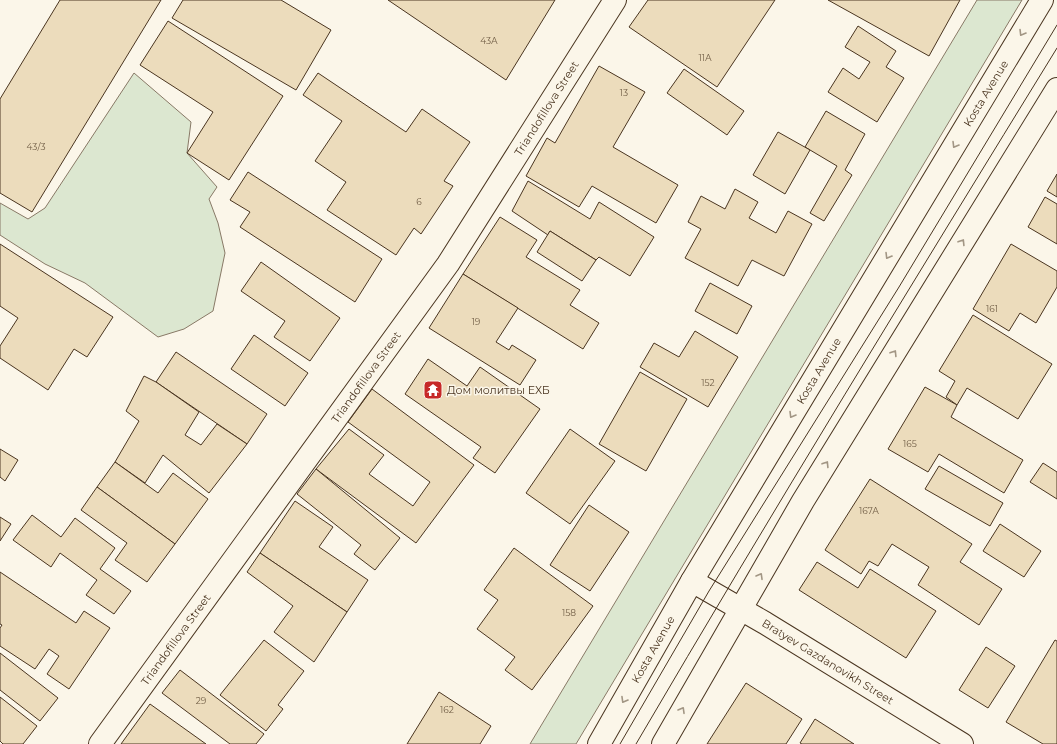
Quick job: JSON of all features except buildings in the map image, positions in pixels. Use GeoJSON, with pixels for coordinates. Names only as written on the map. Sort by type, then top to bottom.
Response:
{"type":"FeatureCollection","features":[{"type":"Feature","properties":{"kind":"main road","name":"Triandofillova Street"},"geometry":{"type":"LineString","coordinates":[[100,744],[448,264],[615,0]]}},
{"type":"Feature","properties":{"kind":"main road","name":"Kosta Avenue"},"geometry":{"type":"LineString","coordinates":[[599,744],[692,581],[1042,0]]}},
{"type":"Feature","properties":{"kind":"main road"},"geometry":{"type":"LineString","coordinates":[[663,744],[808,494],[1057,89]]}},
{"type":"Feature","properties":{"kind":"main road","name":"Bratyev Gazdanovikh Street"},"geometry":{"type":"LineString","coordinates":[[692,581],[962,744]]}},
{"type":"Feature","properties":{"kind":"green space"},"geometry":{"type":"Polygon","coordinates":[[[977,0],[1022,0],[576,744],[530,744],[977,0]]]}},
{"type":"Feature","properties":{"kind":"green space"},"geometry":{"type":"Polygon","coordinates":[[[134,73],[191,122],[187,153],[217,187],[209,199],[218,223],[225,253],[213,311],[184,329],[158,337],[85,283],[45,264],[0,235],[0,203],[28,219],[45,208],[134,73]]]}},
{"type":"Feature","properties":{"kind":"tram line"},"geometry":{"type":"LineString","coordinates":[[620,744],[709,591],[899,287],[1057,25]]}},
{"type":"Feature","properties":{"kind":"tram line"},"geometry":{"type":"LineString","coordinates":[[636,744],[792,482],[1057,48]]}},
{"type":"Feature","properties":{"kind":"place","name":"Дом молитвы ЕХБ"},"geometry":{"type":"Point","coordinates":[433,390]}}]}
